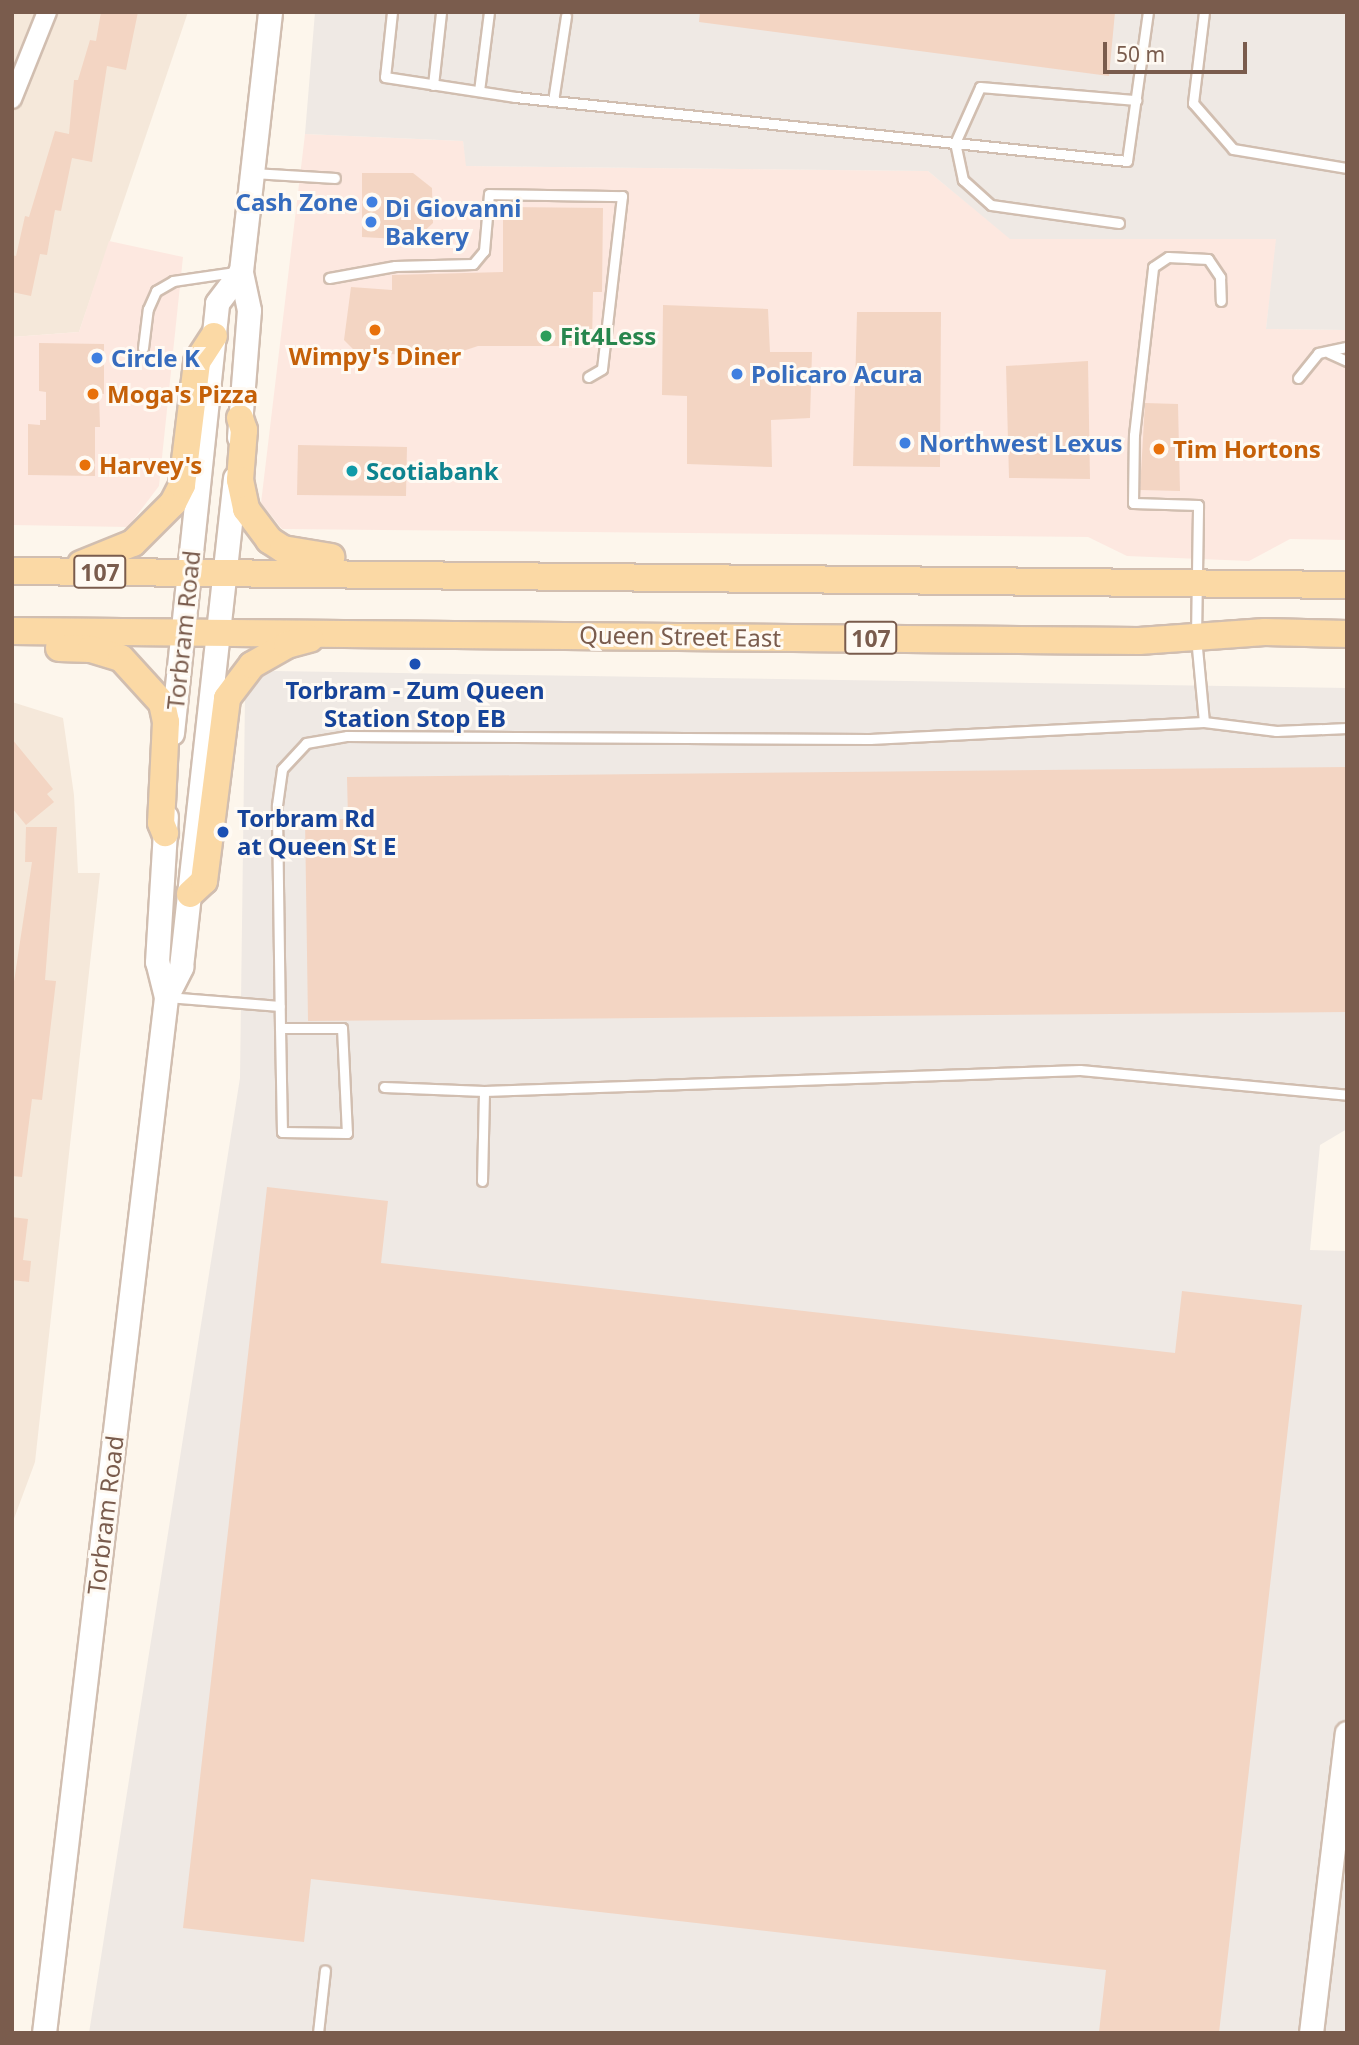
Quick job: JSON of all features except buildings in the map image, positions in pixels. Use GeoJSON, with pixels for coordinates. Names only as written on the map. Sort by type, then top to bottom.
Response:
{"type":"FeatureCollection","features":[{"type":"Feature","properties":{"kind":"main road","name":"Torbram Road"},"geometry":{"type":"LineString","coordinates":[[44,2033],[166,996],[181,967],[190,894],[240,418],[249,310],[241,271],[270,12]]}},
{"type":"Feature","properties":{"kind":"main road","name":"Torbram Road"},"geometry":{"type":"LineString","coordinates":[[166,996],[157,962],[182,632],[217,303],[241,271]]}},
{"type":"Feature","properties":{"kind":"main road"},"geometry":{"type":"LineString","coordinates":[[12,571],[104,558],[148,532],[173,503],[182,485],[197,362],[214,336]]}},
{"type":"Feature","properties":{"kind":"main road"},"geometry":{"type":"LineString","coordinates":[[240,418],[244,430],[240,480],[246,509],[269,540],[307,556],[423,558],[436,575]]}},
{"type":"Feature","properties":{"kind":"main road","name":"107"},"geometry":{"type":"LineString","coordinates":[[12,571],[1347,585]]}},
{"type":"Feature","properties":{"kind":"main road","name":"Queen Street East"},"geometry":{"type":"LineString","coordinates":[[12,631],[1126,641],[1347,634]]}},
{"type":"Feature","properties":{"kind":"main road"},"geometry":{"type":"LineString","coordinates":[[190,894],[204,881],[228,698],[236,682],[252,665],[296,642],[377,639],[394,633]]}},
{"type":"Feature","properties":{"kind":"main road"},"geometry":{"type":"LineString","coordinates":[[12,647],[91,649],[121,658],[147,682],[162,703],[166,722],[161,823],[165,833]]}},
{"type":"Feature","properties":{"kind":"main road"},"geometry":{"type":"LineString","coordinates":[[1311,2033],[1346,1741]]}},
{"type":"Feature","properties":{"kind":"street"},"geometry":{"type":"LineString","coordinates":[[12,99],[47,12]]}},
{"type":"Feature","properties":{"kind":"lane"},"geometry":{"type":"LineString","coordinates":[[392,12],[385,78],[554,101],[1127,162],[1149,12]]}},
{"type":"Feature","properties":{"kind":"lane"},"geometry":{"type":"LineString","coordinates":[[433,85],[441,12]]}},
{"type":"Feature","properties":{"kind":"lane"},"geometry":{"type":"LineString","coordinates":[[479,92],[489,12]]}},
{"type":"Feature","properties":{"kind":"lane"},"geometry":{"type":"LineString","coordinates":[[1204,12],[1193,103],[1233,149],[1347,168]]}},
{"type":"Feature","properties":{"kind":"lane"},"geometry":{"type":"LineString","coordinates":[[554,101],[566,16]]}},
{"type":"Feature","properties":{"kind":"lane"},"geometry":{"type":"LineString","coordinates":[[1119,223],[991,205],[963,180],[955,144],[980,88],[1136,100]]}},
{"type":"Feature","properties":{"kind":"lane"},"geometry":{"type":"LineString","coordinates":[[251,173],[335,178]]}},
{"type":"Feature","properties":{"kind":"lane"},"geometry":{"type":"LineString","coordinates":[[329,278],[395,266],[473,264],[484,251],[489,194],[622,197],[602,369],[588,377]]}},
{"type":"Feature","properties":{"kind":"lane"},"geometry":{"type":"LineString","coordinates":[[1204,722],[1196,637],[1199,582],[1198,505],[1133,503],[1136,400],[1153,267],[1168,257],[1208,259],[1220,277],[1221,301]]}},
{"type":"Feature","properties":{"kind":"lane"},"geometry":{"type":"LineString","coordinates":[[143,348],[148,309],[156,291],[173,281],[241,271]]}},
{"type":"Feature","properties":{"kind":"lane"},"geometry":{"type":"LineString","coordinates":[[1298,378],[1318,353],[1329,353],[1347,346]]}},
{"type":"Feature","properties":{"kind":"lane"},"geometry":{"type":"LineString","coordinates":[[1329,353],[1347,361]]}},
{"type":"Feature","properties":{"kind":"lane"},"geometry":{"type":"LineString","coordinates":[[280,1028],[342,1028],[347,1133],[282,1132],[280,1028],[277,805],[282,769],[306,743],[347,736],[870,739],[1204,722],[1276,731],[1347,728]]}},
{"type":"Feature","properties":{"kind":"lane"},"geometry":{"type":"LineString","coordinates":[[166,996],[280,1006]]}},
{"type":"Feature","properties":{"kind":"lane"},"geometry":{"type":"LineString","coordinates":[[384,1087],[484,1091],[1080,1070],[1347,1095]]}},
{"type":"Feature","properties":{"kind":"lane"},"geometry":{"type":"LineString","coordinates":[[482,1181],[484,1091]]}},
{"type":"Feature","properties":{"kind":"lane"},"geometry":{"type":"LineString","coordinates":[[318,2033],[325,1970]]}},
{"type":"Feature","properties":{"kind":"shaded area"},"geometry":{"type":"Polygon","coordinates":[[[12,12],[188,12],[79,332],[12,337],[12,12]]]}},
{"type":"Feature","properties":{"kind":"shaded area"},"geometry":{"type":"Polygon","coordinates":[[[315,12],[1347,12],[1347,330],[1266,329],[1276,239],[1010,239],[928,171],[466,166],[463,141],[305,134],[315,12]]]}},
{"type":"Feature","properties":{"kind":"shaded area"},"geometry":{"type":"Polygon","coordinates":[[[305,134],[463,141],[467,166],[928,171],[1011,239],[1277,239],[1266,329],[1347,330],[1347,540],[1290,539],[1249,561],[1127,556],[1088,537],[282,529],[261,503],[305,134]]]}},
{"type":"Feature","properties":{"kind":"shaded area"},"geometry":{"type":"Polygon","coordinates":[[[109,241],[183,257],[159,486],[128,527],[12,525],[12,337],[79,332],[109,241]]]}},
{"type":"Feature","properties":{"kind":"shaded area"},"geometry":{"type":"Polygon","coordinates":[[[274,671],[1347,688],[1347,1129],[1320,1145],[1310,1250],[1347,1251],[1347,2033],[89,2033],[240,1078],[245,696],[265,673],[274,671]]]}},
{"type":"Feature","properties":{"kind":"shaded area"},"geometry":{"type":"Polygon","coordinates":[[[12,702],[63,718],[74,795],[78,873],[100,873],[35,1462],[12,1524],[12,702]]]}},
{"type":"Feature","properties":{"kind":"place","name":"Cash Zone"},"geometry":{"type":"Point","coordinates":[372,202]}},
{"type":"Feature","properties":{"kind":"place","name":"Di Giovanni Bakery"},"geometry":{"type":"Point","coordinates":[371,222]}},
{"type":"Feature","properties":{"kind":"place","name":"Wimpy's Diner"},"geometry":{"type":"Point","coordinates":[375,330]}},
{"type":"Feature","properties":{"kind":"place","name":"Fit4Less"},"geometry":{"type":"Point","coordinates":[546,336]}},
{"type":"Feature","properties":{"kind":"place","name":"Circle K"},"geometry":{"type":"Point","coordinates":[97,358]}},
{"type":"Feature","properties":{"kind":"place","name":"Policaro Acura"},"geometry":{"type":"Point","coordinates":[737,374]}},
{"type":"Feature","properties":{"kind":"place","name":"Moga's Pizza"},"geometry":{"type":"Point","coordinates":[93,394]}},
{"type":"Feature","properties":{"kind":"place","name":"Northwest Lexus"},"geometry":{"type":"Point","coordinates":[905,443]}},
{"type":"Feature","properties":{"kind":"place","name":"Tim Hortons"},"geometry":{"type":"Point","coordinates":[1159,449]}},
{"type":"Feature","properties":{"kind":"place","name":"Harvey's"},"geometry":{"type":"Point","coordinates":[85,465]}},
{"type":"Feature","properties":{"kind":"place","name":"Scotiabank"},"geometry":{"type":"Point","coordinates":[352,471]}},
{"type":"Feature","properties":{"kind":"place","name":"Torbram - Zum Queen Station Stop EB"},"geometry":{"type":"Point","coordinates":[415,664]}},
{"type":"Feature","properties":{"kind":"place","name":"Torbram Rd at Queen St E"},"geometry":{"type":"Point","coordinates":[223,832]}}]}
